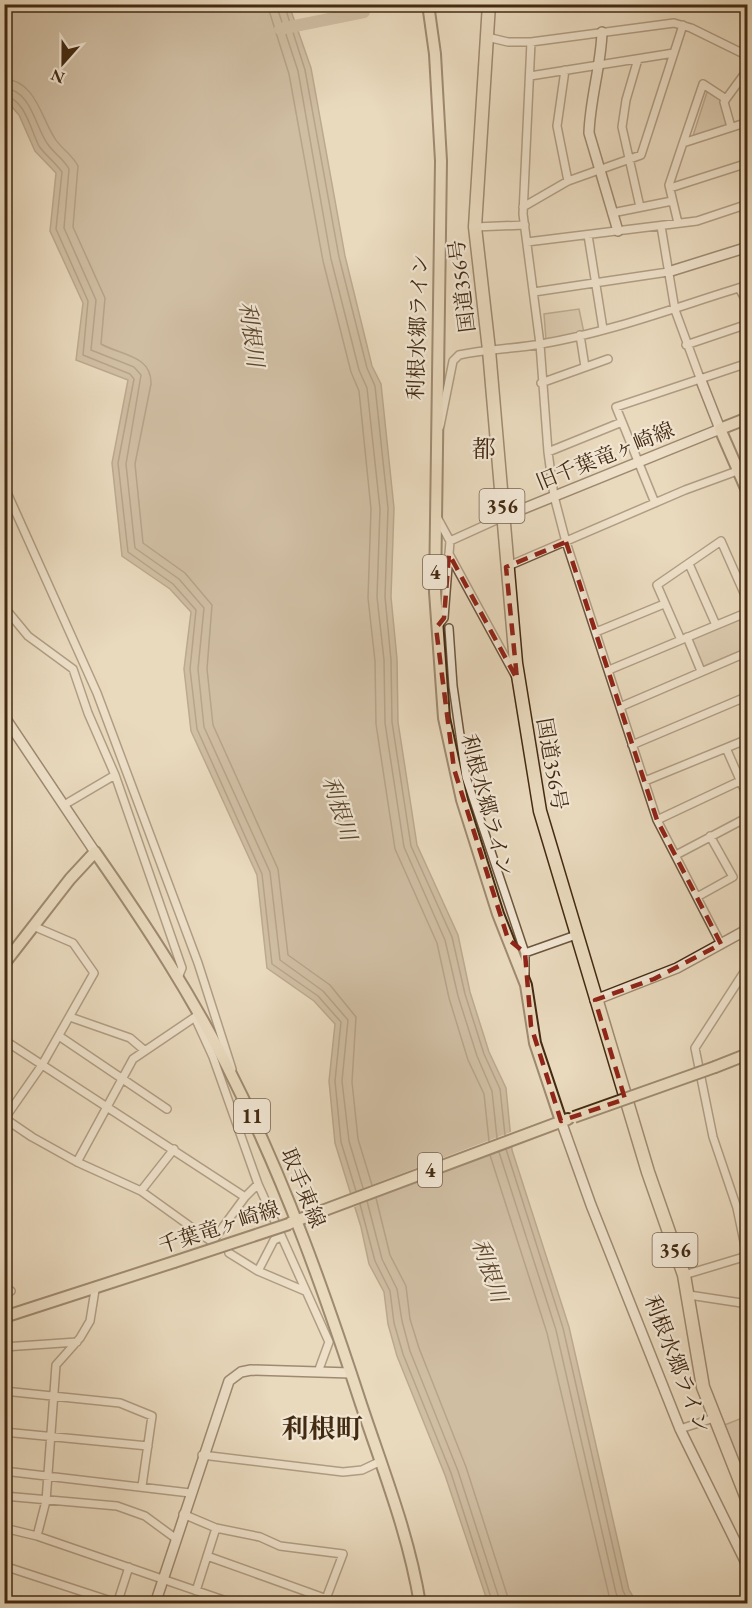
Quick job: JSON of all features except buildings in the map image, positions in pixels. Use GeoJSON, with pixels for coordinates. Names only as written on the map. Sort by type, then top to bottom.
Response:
{"type":"FeatureCollection","features":[{"type":"Feature","properties":{"kind":"highway","name":"国道356号"},"geometry":{"type":"LineString","coordinates":[[489,4],[475,227],[489,350],[506,567],[518,680],[540,811],[648,1172],[684,1275],[699,1372],[714,1418],[747,1501]]}},
{"type":"Feature","properties":{"kind":"main road","name":"利根水郷ライン"},"geometry":{"type":"LineString","coordinates":[[428,4],[435,54],[441,161],[435,512],[436,628],[444,718],[454,769],[489,888],[526,985],[535,1043],[557,1122]]}},
{"type":"Feature","properties":{"kind":"main road"},"geometry":{"type":"LineString","coordinates":[[747,418],[720,429],[743,469],[747,493]]}},
{"type":"Feature","properties":{"kind":"main road"},"geometry":{"type":"LineString","coordinates":[[4,964],[95,852]]}},
{"type":"Feature","properties":{"kind":"main road","name":"取手東線"},"geometry":{"type":"LineString","coordinates":[[95,852],[178,978],[235,1080],[268,1152],[292,1223],[351,1373],[381,1461],[404,1531],[420,1604]]}},
{"type":"Feature","properties":{"kind":"main road","name":"千葉竜ヶ崎線"},"geometry":{"type":"LineString","coordinates":[[4,1317],[95,1290],[292,1223],[557,1122],[747,1054]]}},
{"type":"Feature","properties":{"kind":"street"},"geometry":{"type":"LineString","coordinates":[[486,37],[508,42],[531,42],[674,23],[683,25],[747,56]]}},
{"type":"Feature","properties":{"kind":"street"},"geometry":{"type":"LineString","coordinates":[[523,207],[568,181],[641,155],[683,25]]}},
{"type":"Feature","properties":{"kind":"street"},"geometry":{"type":"LineString","coordinates":[[602,32],[600,65],[589,116],[589,133],[598,170],[618,231]]}},
{"type":"Feature","properties":{"kind":"street"},"geometry":{"type":"LineString","coordinates":[[531,42],[523,207],[540,344],[541,383],[554,496],[566,542],[657,820],[722,944]]}},
{"type":"Feature","properties":{"kind":"street"},"geometry":{"type":"LineString","coordinates":[[530,75],[674,53]]}},
{"type":"Feature","properties":{"kind":"street"},"geometry":{"type":"LineString","coordinates":[[638,59],[623,119],[623,135],[640,207]]}},
{"type":"Feature","properties":{"kind":"street"},"geometry":{"type":"LineString","coordinates":[[731,127],[724,102],[747,69]]}},
{"type":"Feature","properties":{"kind":"street"},"geometry":{"type":"LineString","coordinates":[[565,70],[557,126],[568,181]]}},
{"type":"Feature","properties":{"kind":"street"},"geometry":{"type":"LineString","coordinates":[[678,223],[670,188],[703,84],[726,99]]}},
{"type":"Feature","properties":{"kind":"street"},"geometry":{"type":"LineString","coordinates":[[683,143],[745,123],[747,139]]}},
{"type":"Feature","properties":{"kind":"street"},"geometry":{"type":"LineString","coordinates":[[670,188],[747,163]]}},
{"type":"Feature","properties":{"kind":"street"},"geometry":{"type":"LineString","coordinates":[[612,213],[672,201]]}},
{"type":"Feature","properties":{"kind":"street"},"geometry":{"type":"LineString","coordinates":[[526,242],[697,221],[747,204]]}},
{"type":"Feature","properties":{"kind":"street"},"geometry":{"type":"LineString","coordinates":[[475,227],[525,225]]}},
{"type":"Feature","properties":{"kind":"street"},"geometry":{"type":"LineString","coordinates":[[661,226],[675,310],[686,345],[720,429]]}},
{"type":"Feature","properties":{"kind":"street"},"geometry":{"type":"LineString","coordinates":[[588,235],[603,329]]}},
{"type":"Feature","properties":{"kind":"street"},"geometry":{"type":"LineString","coordinates":[[534,292],[668,272],[747,247]]}},
{"type":"Feature","properties":{"kind":"street"},"geometry":{"type":"LineString","coordinates":[[435,430],[443,418],[453,361],[459,355],[540,344],[580,335],[675,310],[747,285]]}},
{"type":"Feature","properties":{"kind":"street"},"geometry":{"type":"LineString","coordinates":[[739,288],[747,304]]}},
{"type":"Feature","properties":{"kind":"street"},"geometry":{"type":"LineString","coordinates":[[686,345],[747,324]]}},
{"type":"Feature","properties":{"kind":"street"},"geometry":{"type":"LineString","coordinates":[[580,335],[585,367]]}},
{"type":"Feature","properties":{"kind":"street"},"geometry":{"type":"LineString","coordinates":[[541,383],[608,359]]}},
{"type":"Feature","properties":{"kind":"street"},"geometry":{"type":"LineString","coordinates":[[655,503],[616,407],[747,363]]}},
{"type":"Feature","properties":{"kind":"street"},"geometry":{"type":"LineString","coordinates":[[548,452],[622,422]]}},
{"type":"Feature","properties":{"kind":"street","name":"旧千葉竜ヶ崎線"},"geometry":{"type":"LineString","coordinates":[[503,518],[720,429]]}},
{"type":"Feature","properties":{"kind":"street"},"geometry":{"type":"LineString","coordinates":[[506,567],[655,503],[743,469]]}},
{"type":"Feature","properties":{"kind":"street"},"geometry":{"type":"LineString","coordinates":[[4,486],[97,693],[198,963],[235,1080]]}},
{"type":"Feature","properties":{"kind":"street"},"geometry":{"type":"LineString","coordinates":[[435,512],[450,541],[444,618],[436,628]]}},
{"type":"Feature","properties":{"kind":"street"},"geometry":{"type":"LineString","coordinates":[[450,541],[503,518]]}},
{"type":"Feature","properties":{"kind":"street"},"geometry":{"type":"LineString","coordinates":[[701,671],[664,604],[657,585],[721,541],[747,602]]}},
{"type":"Feature","properties":{"kind":"street"},"geometry":{"type":"LineString","coordinates":[[449,554],[518,680]]}},
{"type":"Feature","properties":{"kind":"street"},"geometry":{"type":"LineString","coordinates":[[689,564],[716,625]]}},
{"type":"Feature","properties":{"kind":"street"},"geometry":{"type":"LineString","coordinates":[[596,632],[664,604]]}},
{"type":"Feature","properties":{"kind":"street"},"geometry":{"type":"LineString","coordinates":[[4,608],[28,636],[74,669],[88,713],[115,774],[182,968],[178,978]]}},
{"type":"Feature","properties":{"kind":"street"},"geometry":{"type":"LineString","coordinates":[[609,670],[747,612]]}},
{"type":"Feature","properties":{"kind":"street"},"geometry":{"type":"LineString","coordinates":[[449,628],[453,686],[466,777],[525,953],[526,985]]}},
{"type":"Feature","properties":{"kind":"street"},"geometry":{"type":"LineString","coordinates":[[620,707],[747,652]]}},
{"type":"Feature","properties":{"kind":"street"},"geometry":{"type":"LineString","coordinates":[[632,745],[747,696]]}},
{"type":"Feature","properties":{"kind":"street"},"geometry":{"type":"LineString","coordinates":[[4,716],[95,852]]}},
{"type":"Feature","properties":{"kind":"street"},"geometry":{"type":"LineString","coordinates":[[645,781],[747,739]]}},
{"type":"Feature","properties":{"kind":"street"},"geometry":{"type":"LineString","coordinates":[[726,748],[747,798]]}},
{"type":"Feature","properties":{"kind":"street"},"geometry":{"type":"LineString","coordinates":[[64,805],[115,774]]}},
{"type":"Feature","properties":{"kind":"street"},"geometry":{"type":"LineString","coordinates":[[657,820],[740,781]]}},
{"type":"Feature","properties":{"kind":"street"},"geometry":{"type":"LineString","coordinates":[[676,855],[747,817]]}},
{"type":"Feature","properties":{"kind":"street"},"geometry":{"type":"LineString","coordinates":[[697,897],[733,877],[710,837]]}},
{"type":"Feature","properties":{"kind":"street"},"geometry":{"type":"LineString","coordinates":[[33,926],[73,943],[81,957],[93,969],[92,978],[42,1065],[5,1118],[32,1137],[77,1162],[141,1191],[212,1242],[244,1197],[258,1184]]}},
{"type":"Feature","properties":{"kind":"street"},"geometry":{"type":"LineString","coordinates":[[595,1000],[654,979],[744,931],[747,945]]}},
{"type":"Feature","properties":{"kind":"street"},"geometry":{"type":"LineString","coordinates":[[525,953],[576,935]]}},
{"type":"Feature","properties":{"kind":"street"},"geometry":{"type":"LineString","coordinates":[[508,939],[525,953]]}},
{"type":"Feature","properties":{"kind":"street"},"geometry":{"type":"LineString","coordinates":[[684,1275],[747,1256],[737,1208],[713,1137],[695,1048],[747,966]]}},
{"type":"Feature","properties":{"kind":"street"},"geometry":{"type":"LineString","coordinates":[[741,977],[747,986]]}},
{"type":"Feature","properties":{"kind":"street"},"geometry":{"type":"LineString","coordinates":[[77,1162],[133,1059],[198,1015]]}},
{"type":"Feature","properties":{"kind":"street"},"geometry":{"type":"LineString","coordinates":[[198,1015],[197,1022],[217,1068],[258,1184],[329,1342],[318,1372]]}},
{"type":"Feature","properties":{"kind":"street"},"geometry":{"type":"LineString","coordinates":[[70,1017],[130,1038],[144,1050]]}},
{"type":"Feature","properties":{"kind":"street"},"geometry":{"type":"LineString","coordinates":[[59,1036],[123,1077],[167,1109]]}},
{"type":"Feature","properties":{"kind":"street"},"geometry":{"type":"LineString","coordinates":[[4,1040],[174,1149],[244,1197]]}},
{"type":"Feature","properties":{"kind":"street","name":"利根水郷ライン"},"geometry":{"type":"LineString","coordinates":[[557,1122],[680,1429],[747,1567]]}},
{"type":"Feature","properties":{"kind":"street"},"geometry":{"type":"LineString","coordinates":[[141,1191],[174,1149]]}},
{"type":"Feature","properties":{"kind":"street"},"geometry":{"type":"LineString","coordinates":[[258,1271],[274,1240],[281,1237]]}},
{"type":"Feature","properties":{"kind":"street"},"geometry":{"type":"LineString","coordinates":[[229,1253],[258,1271],[305,1291]]}},
{"type":"Feature","properties":{"kind":"street"},"geometry":{"type":"LineString","coordinates":[[37,1536],[46,1501],[56,1365],[90,1321],[95,1290]]}},
{"type":"Feature","properties":{"kind":"street"},"geometry":{"type":"LineString","coordinates":[[688,1295],[747,1304]]}},
{"type":"Feature","properties":{"kind":"street"},"geometry":{"type":"LineString","coordinates":[[4,1347],[76,1342]]}},
{"type":"Feature","properties":{"kind":"street"},"geometry":{"type":"LineString","coordinates":[[155,1604],[225,1387],[235,1376],[251,1370],[351,1373]]}},
{"type":"Feature","properties":{"kind":"street"},"geometry":{"type":"LineString","coordinates":[[4,1391],[120,1403],[152,1416],[142,1486]]}},
{"type":"Feature","properties":{"kind":"street"},"geometry":{"type":"LineString","coordinates":[[680,1429],[714,1418]]}},
{"type":"Feature","properties":{"kind":"street"},"geometry":{"type":"LineString","coordinates":[[4,1432],[148,1446]]}},
{"type":"Feature","properties":{"kind":"street"},"geometry":{"type":"LineString","coordinates":[[202,1455],[343,1472],[362,1470],[381,1461]]}},
{"type":"Feature","properties":{"kind":"street"},"geometry":{"type":"LineString","coordinates":[[4,1471],[190,1493]]}},
{"type":"Feature","properties":{"kind":"street"},"geometry":{"type":"LineString","coordinates":[[4,1496],[117,1506],[145,1516],[175,1538]]}},
{"type":"Feature","properties":{"kind":"street"},"geometry":{"type":"LineString","coordinates":[[183,1514],[216,1528],[260,1537],[280,1546],[343,1554],[327,1602],[207,1556]]}},
{"type":"Feature","properties":{"kind":"street"},"geometry":{"type":"LineString","coordinates":[[4,1528],[37,1536],[235,1604]]}},
{"type":"Feature","properties":{"kind":"street"},"geometry":{"type":"LineString","coordinates":[[196,1591],[216,1528]]}},
{"type":"Feature","properties":{"kind":"street"},"geometry":{"type":"LineString","coordinates":[[4,1566],[117,1603],[129,1567]]}},
{"type":"Feature","properties":{"kind":"street"},"geometry":{"type":"LineString","coordinates":[[4,1602],[13,1604]]}},
{"type":"Feature","properties":{"kind":"highlighted area"},"geometry":{"type":"Polygon","coordinates":[[[566,542],[657,820],[721,944],[654,979],[595,1000],[625,1099],[561,1121],[531,1026],[525,953],[508,939],[454,769],[436,628],[444,618],[449,554],[517,679],[506,567],[566,542]]]}},
{"type":"Feature","properties":{"kind":"shaded area"},"geometry":{"type":"Polygon","coordinates":[[[708,89],[724,99],[730,126],[692,139],[708,89]]]}},
{"type":"Feature","properties":{"kind":"shaded area"},"geometry":{"type":"Polygon","coordinates":[[[579,309],[584,333],[546,340],[544,314],[579,309]]]}},
{"type":"Feature","properties":{"kind":"shaded area"},"geometry":{"type":"Polygon","coordinates":[[[747,616],[747,648],[702,667],[690,639],[747,616]]]}},
{"type":"Feature","properties":{"kind":"shaded area"},"geometry":{"type":"Polygon","coordinates":[[[747,1416],[747,1476],[741,1473],[722,1426],[747,1416]]]}},
{"type":"Feature","properties":{"kind":"water","name":"利根川"},"geometry":{"type":"Polygon","coordinates":[[[5,5],[289,5],[311,68],[345,256],[372,366],[381,384],[394,508],[391,597],[397,659],[398,722],[417,845],[458,935],[470,992],[489,1052],[506,1088],[512,1150],[569,1327],[629,1590],[637,1603],[488,1603],[445,1475],[397,1356],[388,1324],[384,1292],[369,1264],[361,1227],[335,1143],[329,1081],[335,1024],[314,1001],[267,968],[257,875],[191,731],[184,669],[191,612],[170,589],[122,556],[112,463],[128,380],[76,360],[83,303],[50,231],[56,173],[35,151],[19,115],[5,99],[5,5]]]}},
{"type":"Feature","properties":{"kind":"pier"},"geometry":{"type":"Polygon","coordinates":[[[513,1131],[515,1144],[427,1176],[352,1208],[348,1194],[513,1131]]]}},
{"type":"Feature","properties":{"kind":"waterway"},"geometry":{"type":"LineString","coordinates":[[280,29],[364,12]]}},
{"type":"Feature","properties":{"kind":"district","name":"都"},"geometry":{"type":"Point","coordinates":[484,449]}},
{"type":"Feature","properties":{"kind":"district","name":"利根町"},"geometry":{"type":"Point","coordinates":[322,1429]}}]}
